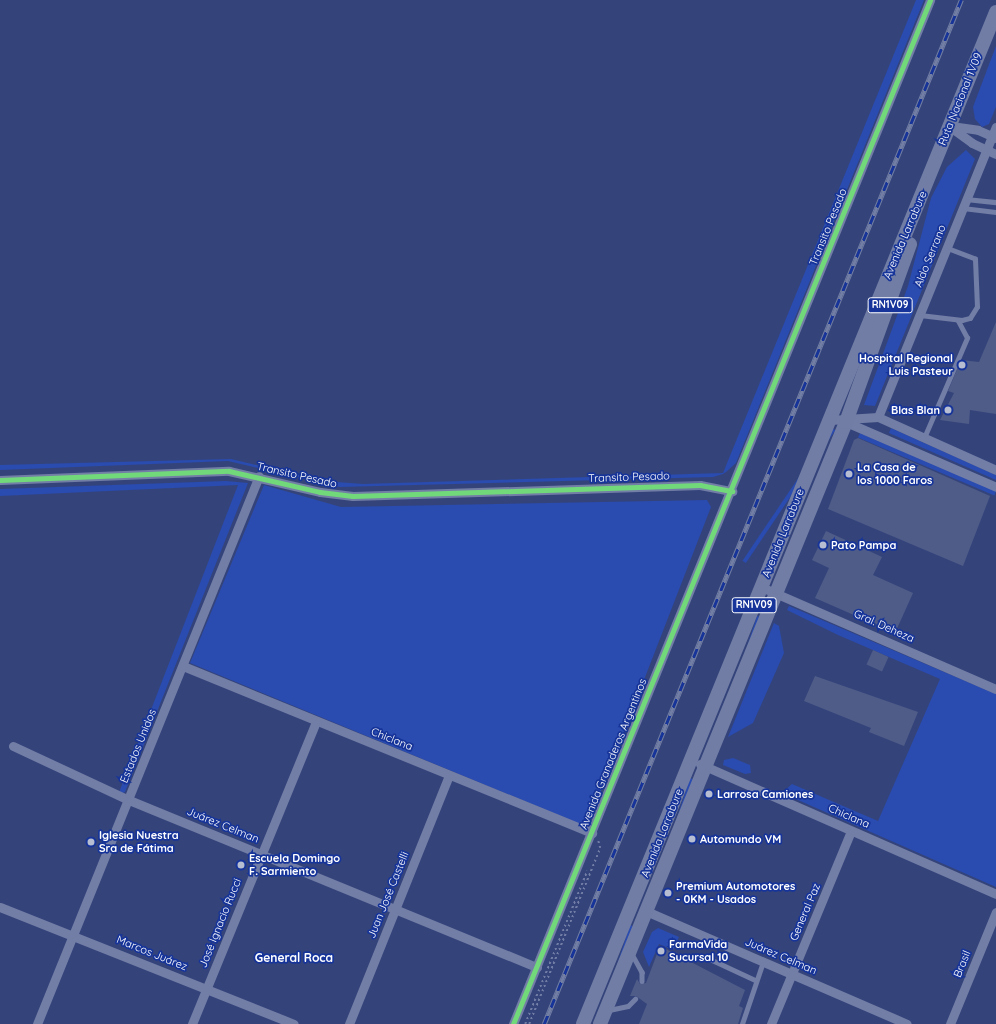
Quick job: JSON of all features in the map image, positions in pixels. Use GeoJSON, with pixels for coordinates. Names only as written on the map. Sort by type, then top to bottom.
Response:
{"type":"FeatureCollection","features":[{"type":"Feature","properties":{"kind":"main road","name":"Ruta Nacional 1V09"},"geometry":{"type":"LineString","coordinates":[[925,186],[996,12]]}},
{"type":"Feature","properties":{"kind":"main road","name":"Avenida Larrabure"},"geometry":{"type":"LineString","coordinates":[[583,1024],[925,186]]}},
{"type":"Feature","properties":{"kind":"main road","name":"Avenida Larrabure"},"geometry":{"type":"LineString","coordinates":[[602,1018],[846,422],[907,255],[925,186]]}},
{"type":"Feature","properties":{"kind":"street","name":"Transito Pesado"},"geometry":{"type":"LineString","coordinates":[[0,480],[228,471],[259,476],[320,492],[353,496],[700,484],[732,491],[930,0]]}},
{"type":"Feature","properties":{"kind":"street"},"geometry":{"type":"LineString","coordinates":[[949,126],[995,134]]}},
{"type":"Feature","properties":{"kind":"street"},"geometry":{"type":"LineString","coordinates":[[949,126],[986,150],[996,154]]}},
{"type":"Feature","properties":{"kind":"street","name":"Aldo Serrano"},"geometry":{"type":"LineString","coordinates":[[878,417],[986,150],[995,134]]}},
{"type":"Feature","properties":{"kind":"street"},"geometry":{"type":"LineString","coordinates":[[830,420],[846,422],[878,417],[996,470]]}},
{"type":"Feature","properties":{"kind":"street"},"geometry":{"type":"LineString","coordinates":[[846,422],[996,487]]}},
{"type":"Feature","properties":{"kind":"street","name":"Estados Unidos"},"geometry":{"type":"LineString","coordinates":[[37,1024],[259,476]]}},
{"type":"Feature","properties":{"kind":"street","name":"Avenida Granaderos Argentinos"},"geometry":{"type":"LineString","coordinates":[[513,1024],[732,491]]}},
{"type":"Feature","properties":{"kind":"street","name":"Gral. Deheza"},"geometry":{"type":"LineString","coordinates":[[761,587],[996,689]]}},
{"type":"Feature","properties":{"kind":"street","name":"Chiclana"},"geometry":{"type":"LineString","coordinates":[[183,666],[592,833]]}},
{"type":"Feature","properties":{"kind":"street","name":"José Ignacio Rucci"},"geometry":{"type":"LineString","coordinates":[[192,1024],[260,854],[316,721]]}},
{"type":"Feature","properties":{"kind":"street","name":"Juárez Celman"},"geometry":{"type":"LineString","coordinates":[[13,746],[128,800],[537,966]]}},
{"type":"Feature","properties":{"kind":"street","name":"Chiclana"},"geometry":{"type":"LineString","coordinates":[[692,760],[996,894]]}},
{"type":"Feature","properties":{"kind":"street","name":"Juan José Castelli"},"geometry":{"type":"LineString","coordinates":[[349,1024],[449,775]]}},
{"type":"Feature","properties":{"kind":"street","name":"General Paz"},"geometry":{"type":"LineString","coordinates":[[771,1024],[851,831]]}},
{"type":"Feature","properties":{"kind":"street","name":"Marcos Juárez"},"geometry":{"type":"LineString","coordinates":[[0,907],[74,935],[294,1024]]}},
{"type":"Feature","properties":{"kind":"street","name":"Juárez Celman"},"geometry":{"type":"LineString","coordinates":[[646,911],[907,1024]]}},
{"type":"Feature","properties":{"kind":"street","name":"Brasil"},"geometry":{"type":"LineString","coordinates":[[950,1024],[996,912]]}},
{"type":"Feature","properties":{"kind":"lane"},"geometry":{"type":"LineString","coordinates":[[966,199],[996,202]]}},
{"type":"Feature","properties":{"kind":"lane"},"geometry":{"type":"LineString","coordinates":[[963,208],[996,212]]}},
{"type":"Feature","properties":{"kind":"lane"},"geometry":{"type":"LineString","coordinates":[[920,314],[958,320],[970,318],[977,307],[979,291],[974,282],[976,262],[973,257],[946,248]]}},
{"type":"Feature","properties":{"kind":"lane"},"geometry":{"type":"LineString","coordinates":[[924,438],[967,338],[958,320]]}},
{"type":"Feature","properties":{"kind":"lane"},"geometry":{"type":"LineString","coordinates":[[630,950],[642,972],[642,981]]}},
{"type":"Feature","properties":{"kind":"lane"},"geometry":{"type":"LineString","coordinates":[[710,959],[755,980]]}},
{"type":"Feature","properties":{"kind":"lane"},"geometry":{"type":"LineString","coordinates":[[742,1024],[757,988],[755,980],[763,962]]}},
{"type":"Feature","properties":{"kind":"lane"},"geometry":{"type":"LineString","coordinates":[[602,1018],[628,1006],[635,999]]}},
{"type":"Feature","properties":{"kind":"path"},"geometry":{"type":"LineString","coordinates":[[525,1024],[599,840],[600,848],[529,1024]]}},
{"type":"Feature","properties":{"kind":"shaded area"},"geometry":{"type":"Polygon","coordinates":[[[916,0],[924,0],[736,463],[723,474],[713,477],[340,487],[228,461],[0,470],[0,465],[231,459],[323,481],[363,484],[723,473],[916,0]]]}},
{"type":"Feature","properties":{"kind":"shaded area"},"geometry":{"type":"Polygon","coordinates":[[[996,46],[996,107],[989,124],[982,127],[975,119],[973,107],[996,46]]]}},
{"type":"Feature","properties":{"kind":"shaded area"},"geometry":{"type":"Polygon","coordinates":[[[966,150],[975,159],[875,406],[864,405],[908,286],[931,198],[947,167],[966,150]]]}},
{"type":"Feature","properties":{"kind":"shaded area"},"geometry":{"type":"Polygon","coordinates":[[[832,428],[835,430],[746,563],[743,561],[832,428]]]}},
{"type":"Feature","properties":{"kind":"shaded area"},"geometry":{"type":"Polygon","coordinates":[[[891,428],[996,475],[996,480],[889,433],[891,428]]]}},
{"type":"Feature","properties":{"kind":"shaded area"},"geometry":{"type":"Polygon","coordinates":[[[860,433],[996,491],[994,495],[858,438],[860,433]]]}},
{"type":"Feature","properties":{"kind":"shaded area"},"geometry":{"type":"Polygon","coordinates":[[[226,481],[248,483],[125,792],[118,795],[238,485],[0,496],[0,489],[226,481]]]}},
{"type":"Feature","properties":{"kind":"shaded area"},"geometry":{"type":"Polygon","coordinates":[[[264,485],[341,507],[707,500],[711,507],[587,827],[190,663],[264,485]]]}},
{"type":"Feature","properties":{"kind":"shaded area"},"geometry":{"type":"Polygon","coordinates":[[[789,606],[996,694],[996,887],[782,793],[792,784],[878,821],[940,679],[838,635],[787,610],[789,606]]]}},
{"type":"Feature","properties":{"kind":"shaded area"},"geometry":{"type":"Polygon","coordinates":[[[757,616],[760,617],[714,759],[711,758],[757,616]]]}},
{"type":"Feature","properties":{"kind":"shaded area"},"geometry":{"type":"Polygon","coordinates":[[[774,623],[779,626],[784,653],[753,723],[728,737],[774,623]]]}},
{"type":"Feature","properties":{"kind":"shaded area"},"geometry":{"type":"Polygon","coordinates":[[[733,758],[750,765],[751,773],[745,774],[723,765],[724,760],[733,758]]]}},
{"type":"Feature","properties":{"kind":"shaded area"},"geometry":{"type":"Polygon","coordinates":[[[690,778],[693,779],[651,909],[648,908],[690,778]]]}},
{"type":"Feature","properties":{"kind":"shaded area"},"geometry":{"type":"Polygon","coordinates":[[[630,925],[633,926],[601,1024],[598,1024],[630,925]]]}},
{"type":"Feature","properties":{"kind":"shaded area"},"geometry":{"type":"Polygon","coordinates":[[[658,928],[679,937],[673,950],[659,944],[649,967],[643,952],[652,932],[658,928]]]}},
{"type":"Feature","properties":{"kind":"building"},"geometry":{"type":"Polygon","coordinates":[[[996,322],[996,414],[970,410],[969,424],[940,420],[954,393],[948,391],[961,360],[979,362],[996,322]]]}},
{"type":"Feature","properties":{"kind":"building"},"geometry":{"type":"Polygon","coordinates":[[[858,438],[990,496],[963,566],[828,509],[854,440],[858,438]]]}},
{"type":"Feature","properties":{"kind":"building"},"geometry":{"type":"Polygon","coordinates":[[[826,531],[882,557],[873,575],[913,593],[895,633],[815,598],[829,568],[812,560],[826,531]]]}},
{"type":"Feature","properties":{"kind":"building"},"geometry":{"type":"Polygon","coordinates":[[[873,650],[889,657],[882,672],[866,665],[873,650]]]}},
{"type":"Feature","properties":{"kind":"building"},"geometry":{"type":"Polygon","coordinates":[[[815,676],[918,712],[904,746],[869,732],[871,728],[804,701],[815,676]]]}},
{"type":"Feature","properties":{"kind":"building"},"geometry":{"type":"Polygon","coordinates":[[[660,946],[745,990],[739,1006],[743,1008],[738,1024],[639,1024],[647,1004],[636,996],[630,996],[637,979],[640,984],[646,983],[660,946]]]}},
{"type":"Feature","properties":{"kind":"railway"},"geometry":{"type":"LineString","coordinates":[[544,1024],[961,0]]}},
{"type":"Feature","properties":{"kind":"cycle path"},"geometry":{"type":"LineString","coordinates":[[513,1024],[930,0]]}},
{"type":"Feature","properties":{"kind":"cycle path"},"geometry":{"type":"LineString","coordinates":[[0,480],[229,471],[320,492],[353,496],[700,485],[732,491]]}},
{"type":"Feature","properties":{"kind":"place","name":"Hospital Regional Luis Pasteur"},"geometry":{"type":"Point","coordinates":[962,365]}},
{"type":"Feature","properties":{"kind":"place","name":"Blas Blan"},"geometry":{"type":"Point","coordinates":[948,410]}},
{"type":"Feature","properties":{"kind":"place","name":"La Casa de los 1000 Faros"},"geometry":{"type":"Point","coordinates":[849,474]}},
{"type":"Feature","properties":{"kind":"place","name":"Pato Pampa"},"geometry":{"type":"Point","coordinates":[823,545]}},
{"type":"Feature","properties":{"kind":"place","name":"Larrosa Camiones"},"geometry":{"type":"Point","coordinates":[709,794]}},
{"type":"Feature","properties":{"kind":"place","name":"Automundo VM"},"geometry":{"type":"Point","coordinates":[692,839]}},
{"type":"Feature","properties":{"kind":"place","name":"Iglesia Nuestra Sra de Fátima"},"geometry":{"type":"Point","coordinates":[91,842]}},
{"type":"Feature","properties":{"kind":"place","name":"Escuela Domingo F. Sarmiento"},"geometry":{"type":"Point","coordinates":[241,865]}},
{"type":"Feature","properties":{"kind":"place","name":"Premium Automotores - 0KM - Usados"},"geometry":{"type":"Point","coordinates":[668,893]}},
{"type":"Feature","properties":{"kind":"place","name":"FarmaVida Sucursal 10"},"geometry":{"type":"Point","coordinates":[661,951]}},
{"type":"Feature","properties":{"kind":"district","name":"General Roca"},"geometry":{"type":"Point","coordinates":[294,958]}}]}
